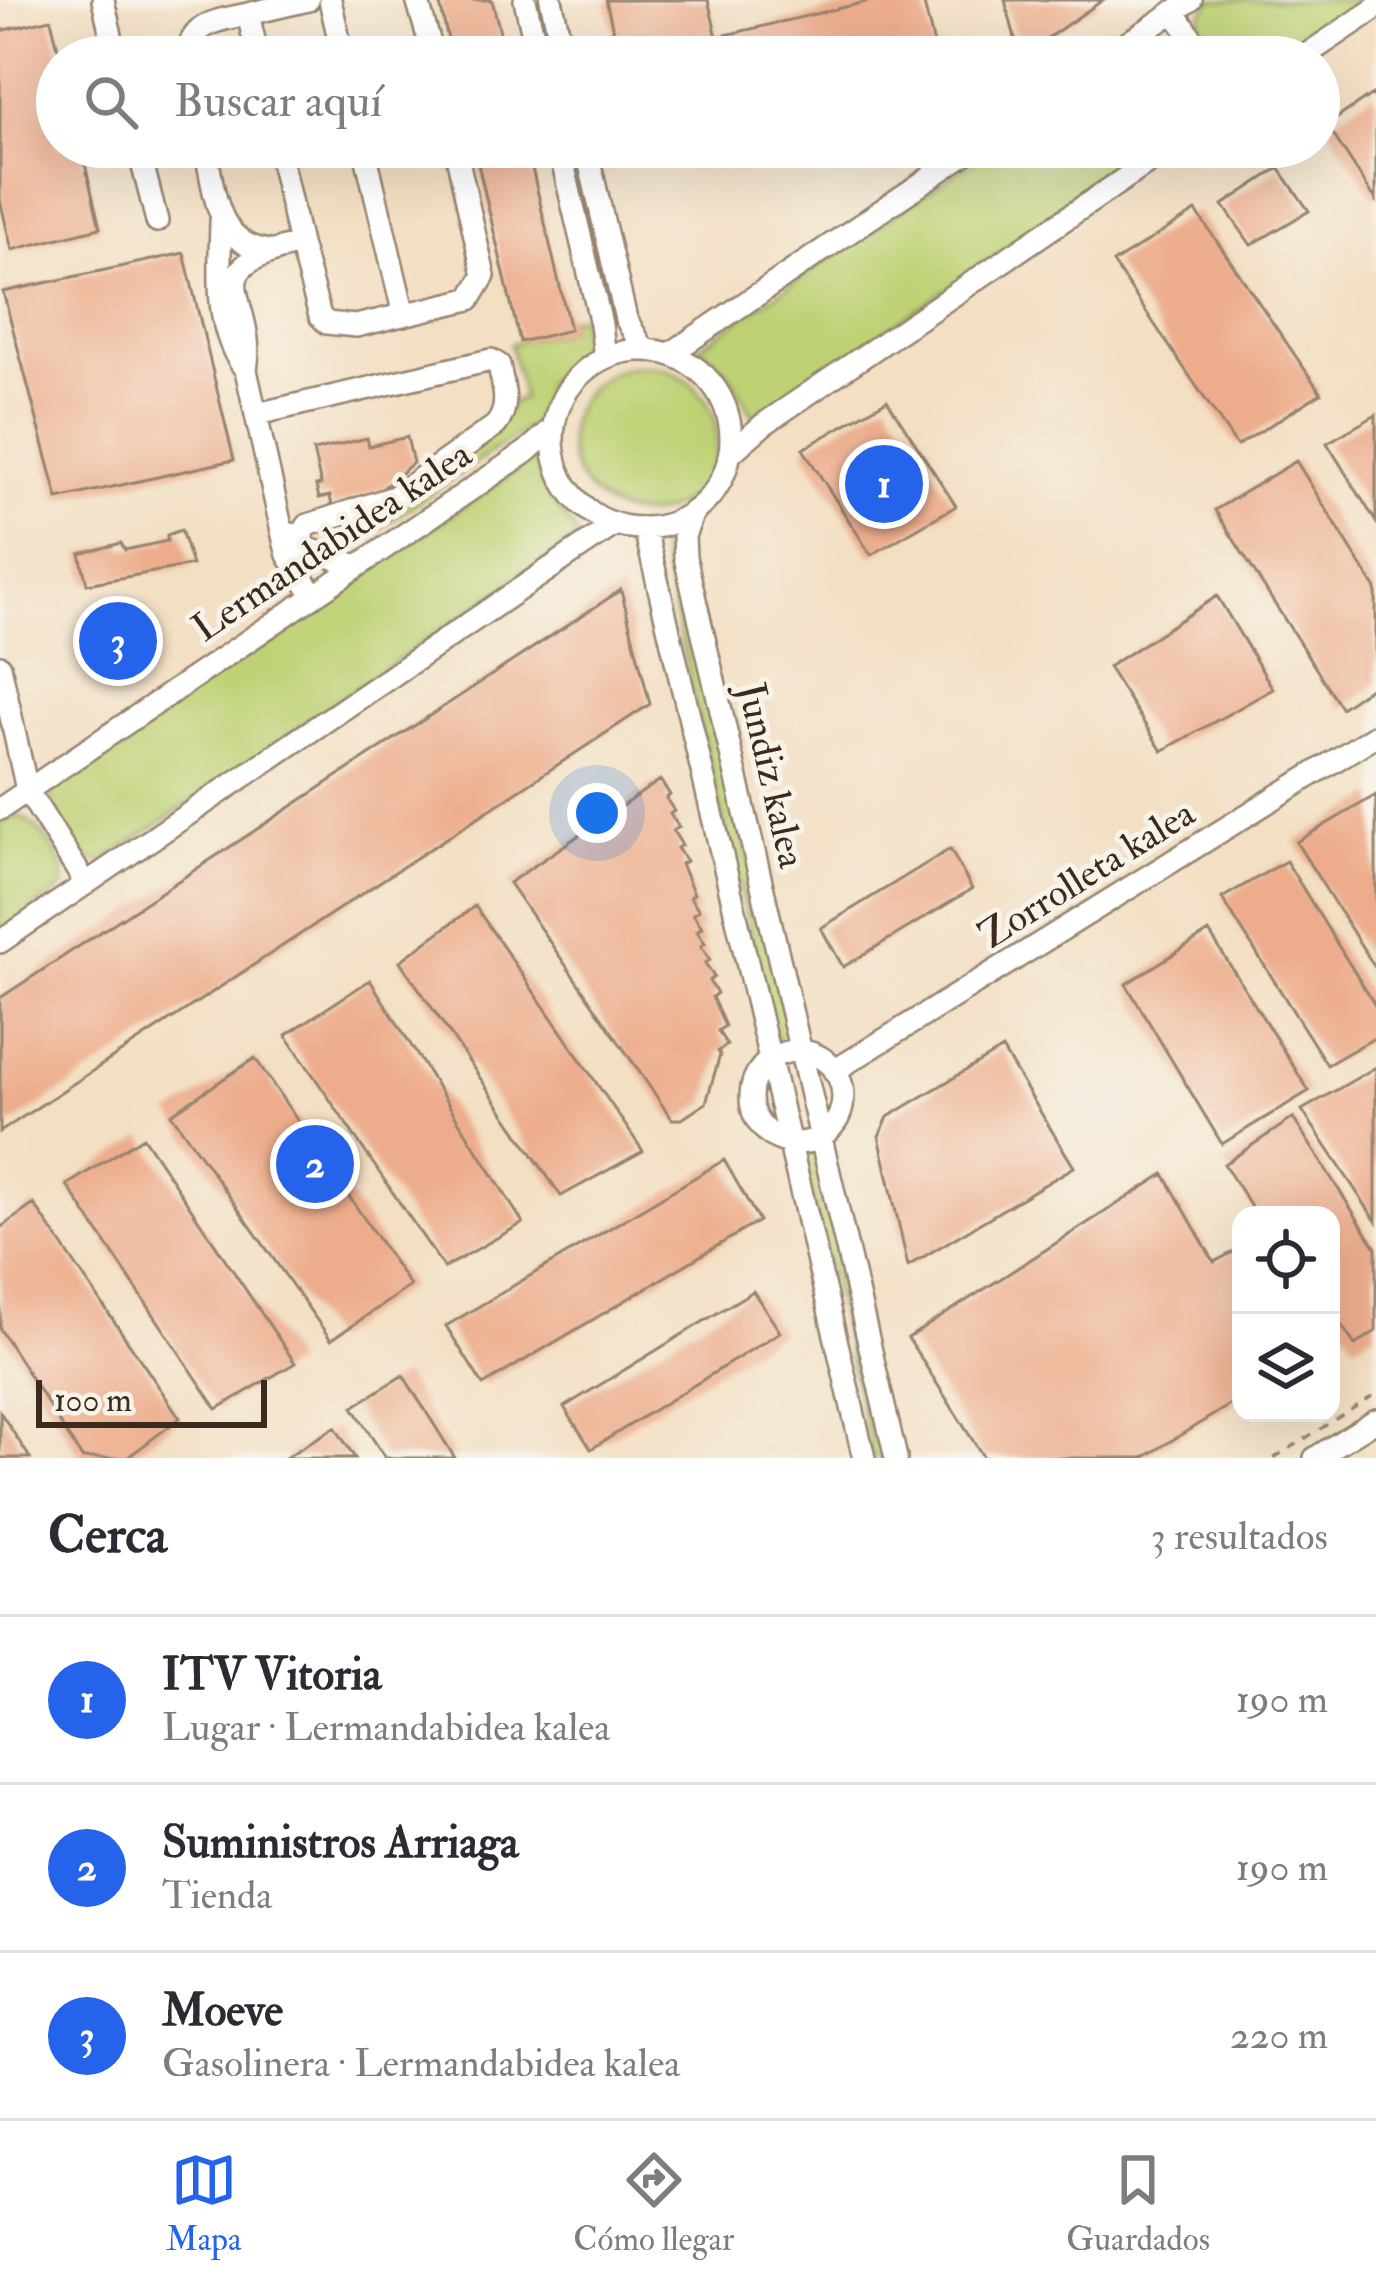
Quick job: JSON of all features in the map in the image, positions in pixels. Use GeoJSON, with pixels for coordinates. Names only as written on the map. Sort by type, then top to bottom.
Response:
{"type":"FeatureCollection","features":[{"type":"Feature","properties":{"kind":"street"},"geometry":{"type":"LineString","coordinates":[[103,0],[111,36]]}},
{"type":"Feature","properties":{"kind":"street"},"geometry":{"type":"LineString","coordinates":[[193,36],[202,25],[308,0]]}},
{"type":"Feature","properties":{"kind":"street"},"geometry":{"type":"LineString","coordinates":[[330,0],[339,36]]}},
{"type":"Feature","properties":{"kind":"street"},"geometry":{"type":"LineString","coordinates":[[417,0],[428,36]]}},
{"type":"Feature","properties":{"kind":"street"},"geometry":{"type":"LineString","coordinates":[[525,0],[533,36]]}},
{"type":"Feature","properties":{"kind":"street"},"geometry":{"type":"LineString","coordinates":[[551,0],[559,36]]}},
{"type":"Feature","properties":{"kind":"street"},"geometry":{"type":"LineString","coordinates":[[1138,36],[1182,6],[1195,36]]}},
{"type":"Feature","properties":{"kind":"street"},"geometry":{"type":"LineString","coordinates":[[1334,36],[1376,8]]}},
{"type":"Feature","properties":{"kind":"street"},"geometry":{"type":"LineString","coordinates":[[248,14],[253,36]]}},
{"type":"Feature","properties":{"kind":"street"},"geometry":{"type":"LineString","coordinates":[[143,168],[157,221]]}},
{"type":"Feature","properties":{"kind":"street"},"geometry":{"type":"LineString","coordinates":[[210,168],[221,220],[221,306],[231,347],[246,370],[285,525],[301,544],[325,558],[357,566]]}},
{"type":"Feature","properties":{"kind":"street"},"geometry":{"type":"LineString","coordinates":[[283,168],[320,316],[327,323],[356,326],[470,299],[483,283],[482,258],[460,168]]}},
{"type":"Feature","properties":{"kind":"street"},"geometry":{"type":"LineString","coordinates":[[369,168],[404,315]]}},
{"type":"Feature","properties":{"kind":"street"},"geometry":{"type":"LineString","coordinates":[[565,168],[605,358]]}},
{"type":"Feature","properties":{"kind":"street"},"geometry":{"type":"LineString","coordinates":[[591,168],[626,319],[644,350]]}},
{"type":"Feature","properties":{"kind":"street"},"geometry":{"type":"LineString","coordinates":[[670,354],[944,168]]}},
{"type":"Feature","properties":{"kind":"street"},"geometry":{"type":"LineString","coordinates":[[731,452],[782,412],[1140,168]]}},
{"type":"Feature","properties":{"kind":"street"},"geometry":{"type":"LineString","coordinates":[[221,220],[236,239],[270,251]]}},
{"type":"Feature","properties":{"kind":"street"},"geometry":{"type":"LineString","coordinates":[[246,370],[248,356],[235,281],[247,261],[300,244]]}},
{"type":"Feature","properties":{"kind":"street"},"geometry":{"type":"LineString","coordinates":[[644,350],[670,354],[693,365],[725,403],[731,427],[724,477],[711,498],[692,515],[645,529],[614,525],[579,503],[566,487],[553,448],[557,410],[576,379],[605,358],[644,350]]}},
{"type":"Feature","properties":{"kind":"street"},"geometry":{"type":"LineString","coordinates":[[256,414],[490,360],[499,365],[506,400],[496,425],[394,497],[308,525],[301,544]]}},
{"type":"Feature","properties":{"kind":"street","name":"Lermandabidea kalea"},"geometry":{"type":"LineString","coordinates":[[0,809],[526,452],[553,428]]}},
{"type":"Feature","properties":{"kind":"street"},"geometry":{"type":"LineString","coordinates":[[281,512],[288,555],[314,596]]}},
{"type":"Feature","properties":{"kind":"street","name":"Jundiz kalea"},"geometry":{"type":"LineString","coordinates":[[692,515],[684,536],[685,557],[896,1458]]}},
{"type":"Feature","properties":{"kind":"street"},"geometry":{"type":"LineString","coordinates":[[0,942],[614,525]]}},
{"type":"Feature","properties":{"kind":"street","name":"Jundiz kalea"},"geometry":{"type":"LineString","coordinates":[[645,529],[864,1458]]}},
{"type":"Feature","properties":{"kind":"street"},"geometry":{"type":"LineString","coordinates":[[0,666],[27,790],[86,884]]}},
{"type":"Feature","properties":{"kind":"street","name":"Zorrolleta kalea"},"geometry":{"type":"LineString","coordinates":[[834,1071],[1376,735]]}},
{"type":"Feature","properties":{"kind":"street"},"geometry":{"type":"LineString","coordinates":[[771,1059],[801,1051],[826,1060],[840,1083],[841,1114],[821,1136],[791,1143]]}},
{"type":"Feature","properties":{"kind":"street"},"geometry":{"type":"LineString","coordinates":[[1315,1458],[1376,1420]]}},
{"type":"Feature","properties":{"kind":"path"},"geometry":{"type":"LineString","coordinates":[[1274,1458],[1376,1394]]}},
{"type":"Feature","properties":{"kind":"green space"},"geometry":{"type":"Polygon","coordinates":[[[1211,0],[1375,0],[1323,36],[1206,36],[1200,16],[1211,0]]]}},
{"type":"Feature","properties":{"kind":"green space"},"geometry":{"type":"Polygon","coordinates":[[[963,168],[1128,168],[761,414],[751,413],[729,373],[699,347],[963,168]]]}},
{"type":"Feature","properties":{"kind":"green space"},"geometry":{"type":"Polygon","coordinates":[[[580,316],[582,344],[547,384],[536,422],[355,545],[345,544],[337,524],[390,508],[523,398],[510,344],[569,330],[568,319],[580,316]]]}},
{"type":"Feature","properties":{"kind":"green space"},"geometry":{"type":"Polygon","coordinates":[[[643,366],[671,371],[695,388],[712,412],[717,440],[712,468],[695,492],[671,509],[643,514],[615,509],[591,492],[574,468],[569,440],[574,412],[591,388],[615,371],[643,366]]]}},
{"type":"Feature","properties":{"kind":"green space"},"geometry":{"type":"Polygon","coordinates":[[[535,458],[544,489],[576,538],[103,862],[81,853],[62,832],[52,806],[56,783],[535,458]]]}},
{"type":"Feature","properties":{"kind":"green space"},"geometry":{"type":"Polygon","coordinates":[[[675,544],[793,1044],[777,1048],[659,548],[675,544]]]}},
{"type":"Feature","properties":{"kind":"green space"},"geometry":{"type":"Polygon","coordinates":[[[14,815],[33,825],[50,844],[61,866],[64,887],[0,933],[0,821],[14,815]]]}},
{"type":"Feature","properties":{"kind":"green space"},"geometry":{"type":"Polygon","coordinates":[[[817,1150],[889,1458],[873,1458],[802,1153],[817,1150]]]}},
{"type":"Feature","properties":{"kind":"building"},"geometry":{"type":"Polygon","coordinates":[[[439,0],[492,0],[501,36],[447,36],[439,0]]]}},
{"type":"Feature","properties":{"kind":"building"},"geometry":{"type":"Polygon","coordinates":[[[606,0],[708,0],[717,36],[614,36],[606,0]]]}},
{"type":"Feature","properties":{"kind":"building"},"geometry":{"type":"Polygon","coordinates":[[[875,0],[923,0],[932,36],[721,36],[875,0]]]}},
{"type":"Feature","properties":{"kind":"building"},"geometry":{"type":"Polygon","coordinates":[[[1005,0],[1103,0],[1051,36],[1014,36],[1005,0]]]}},
{"type":"Feature","properties":{"kind":"building"},"geometry":{"type":"Polygon","coordinates":[[[51,19],[55,36],[36,36],[36,168],[86,168],[100,228],[12,250],[0,200],[0,31],[51,19]]]}},
{"type":"Feature","properties":{"kind":"building"},"geometry":{"type":"Polygon","coordinates":[[[1372,94],[1376,100],[1376,200],[1340,145],[1340,116],[1372,94]]]}},
{"type":"Feature","properties":{"kind":"building"},"geometry":{"type":"Polygon","coordinates":[[[479,168],[532,168],[570,330],[520,342],[479,168]]]}},
{"type":"Feature","properties":{"kind":"building"},"geometry":{"type":"Polygon","coordinates":[[[1279,168],[1309,211],[1251,245],[1223,205],[1279,168]]]}},
{"type":"Feature","properties":{"kind":"building"},"geometry":{"type":"Polygon","coordinates":[[[1196,211],[1321,393],[1237,446],[1113,263],[1196,211]]]}},
{"type":"Feature","properties":{"kind":"building"},"geometry":{"type":"Polygon","coordinates":[[[184,253],[234,460],[58,499],[3,292],[184,253]]]}},
{"type":"Feature","properties":{"kind":"building"},"geometry":{"type":"Polygon","coordinates":[[[887,400],[956,506],[871,555],[803,449],[887,400]]]}},
{"type":"Feature","properties":{"kind":"building"},"geometry":{"type":"Polygon","coordinates":[[[1376,415],[1376,522],[1327,443],[1376,415]]]}},
{"type":"Feature","properties":{"kind":"building"},"geometry":{"type":"Polygon","coordinates":[[[407,437],[413,463],[382,489],[332,506],[330,496],[319,498],[316,486],[321,485],[313,451],[367,438],[369,446],[407,437]]]}},
{"type":"Feature","properties":{"kind":"building"},"geometry":{"type":"Polygon","coordinates":[[[1296,461],[1376,589],[1376,684],[1341,708],[1215,510],[1296,461]]]}},
{"type":"Feature","properties":{"kind":"building"},"geometry":{"type":"Polygon","coordinates":[[[181,530],[192,565],[87,584],[80,554],[121,543],[125,550],[167,541],[167,535],[181,530]]]}},
{"type":"Feature","properties":{"kind":"building"},"geometry":{"type":"Polygon","coordinates":[[[621,590],[650,704],[0,1132],[0,998],[621,590]]]}},
{"type":"Feature","properties":{"kind":"building"},"geometry":{"type":"Polygon","coordinates":[[[1217,596],[1273,689],[1162,751],[1108,667],[1217,596]]]}},
{"type":"Feature","properties":{"kind":"building"},"geometry":{"type":"Polygon","coordinates":[[[122,613],[146,649],[115,670],[90,634],[122,613]]]}},
{"type":"Feature","properties":{"kind":"building"},"geometry":{"type":"Polygon","coordinates":[[[660,780],[670,795],[666,798],[674,811],[670,814],[679,827],[673,831],[682,845],[677,848],[686,861],[681,864],[694,894],[690,897],[699,910],[693,914],[702,927],[697,931],[710,960],[705,963],[714,977],[709,981],[717,993],[712,997],[725,1026],[718,1031],[727,1045],[718,1051],[706,1103],[682,1119],[672,1119],[509,883],[660,780]]]}},
{"type":"Feature","properties":{"kind":"building"},"geometry":{"type":"Polygon","coordinates":[[[1376,795],[1376,969],[1296,842],[1376,795]]]}},
{"type":"Feature","properties":{"kind":"building"},"geometry":{"type":"Polygon","coordinates":[[[950,849],[972,889],[843,967],[821,928],[950,849]]]}},
{"type":"Feature","properties":{"kind":"building"},"geometry":{"type":"Polygon","coordinates":[[[1286,861],[1376,1007],[1376,1037],[1327,1065],[1222,898],[1286,861]]]}},
{"type":"Feature","properties":{"kind":"building"},"geometry":{"type":"Polygon","coordinates":[[[475,906],[643,1151],[561,1196],[400,961],[475,906]]]}},
{"type":"Feature","properties":{"kind":"building"},"geometry":{"type":"Polygon","coordinates":[[[1209,932],[1309,1091],[1222,1144],[1126,984],[1209,932]]]}},
{"type":"Feature","properties":{"kind":"building"},"geometry":{"type":"Polygon","coordinates":[[[370,980],[523,1223],[444,1268],[286,1035],[370,980]]]}},
{"type":"Feature","properties":{"kind":"building"},"geometry":{"type":"Polygon","coordinates":[[[1002,1049],[1074,1167],[908,1266],[879,1136],[888,1117],[1002,1049]]]}},
{"type":"Feature","properties":{"kind":"building"},"geometry":{"type":"Polygon","coordinates":[[[255,1058],[410,1286],[331,1340],[171,1114],[255,1058]]]}},
{"type":"Feature","properties":{"kind":"building"},"geometry":{"type":"Polygon","coordinates":[[[1376,1067],[1376,1221],[1302,1110],[1376,1067]]]}},
{"type":"Feature","properties":{"kind":"building"},"geometry":{"type":"Polygon","coordinates":[[[1293,1118],[1376,1248],[1376,1331],[1355,1345],[1340,1323],[1340,1206],[1250,1206],[1224,1164],[1293,1118]]]}},
{"type":"Feature","properties":{"kind":"building"},"geometry":{"type":"Polygon","coordinates":[[[143,1137],[295,1363],[217,1409],[67,1185],[143,1137]]]}},
{"type":"Feature","properties":{"kind":"building"},"geometry":{"type":"Polygon","coordinates":[[[724,1160],[759,1221],[483,1385],[446,1326],[724,1160]]]}},
{"type":"Feature","properties":{"kind":"building"},"geometry":{"type":"Polygon","coordinates":[[[1164,1174],[1214,1262],[1232,1253],[1232,1404],[1143,1458],[984,1458],[908,1338],[1164,1174]]]}},
{"type":"Feature","properties":{"kind":"building"},"geometry":{"type":"Polygon","coordinates":[[[34,1204],[180,1418],[127,1458],[82,1458],[0,1329],[0,1228],[34,1204]]]}},
{"type":"Feature","properties":{"kind":"building"},"geometry":{"type":"Polygon","coordinates":[[[753,1291],[780,1332],[591,1449],[564,1407],[753,1291]]]}},
{"type":"Feature","properties":{"kind":"building"},"geometry":{"type":"Polygon","coordinates":[[[403,1375],[455,1458],[385,1458],[353,1407],[403,1375]]]}},
{"type":"Feature","properties":{"kind":"building"},"geometry":{"type":"Polygon","coordinates":[[[0,1412],[30,1458],[0,1458],[0,1412]]]}},
{"type":"Feature","properties":{"kind":"building"},"geometry":{"type":"Polygon","coordinates":[[[335,1427],[355,1458],[285,1458],[335,1427]]]}},
{"type":"Feature","properties":{"kind":"place","name":"ITV Vitoria"},"geometry":{"type":"Point","coordinates":[884,484]}},
{"type":"Feature","properties":{"kind":"place","name":"Moeve"},"geometry":{"type":"Point","coordinates":[118,641]}},
{"type":"Feature","properties":{"kind":"place","name":"Suministros Arriaga"},"geometry":{"type":"Point","coordinates":[315,1164]}}]}
